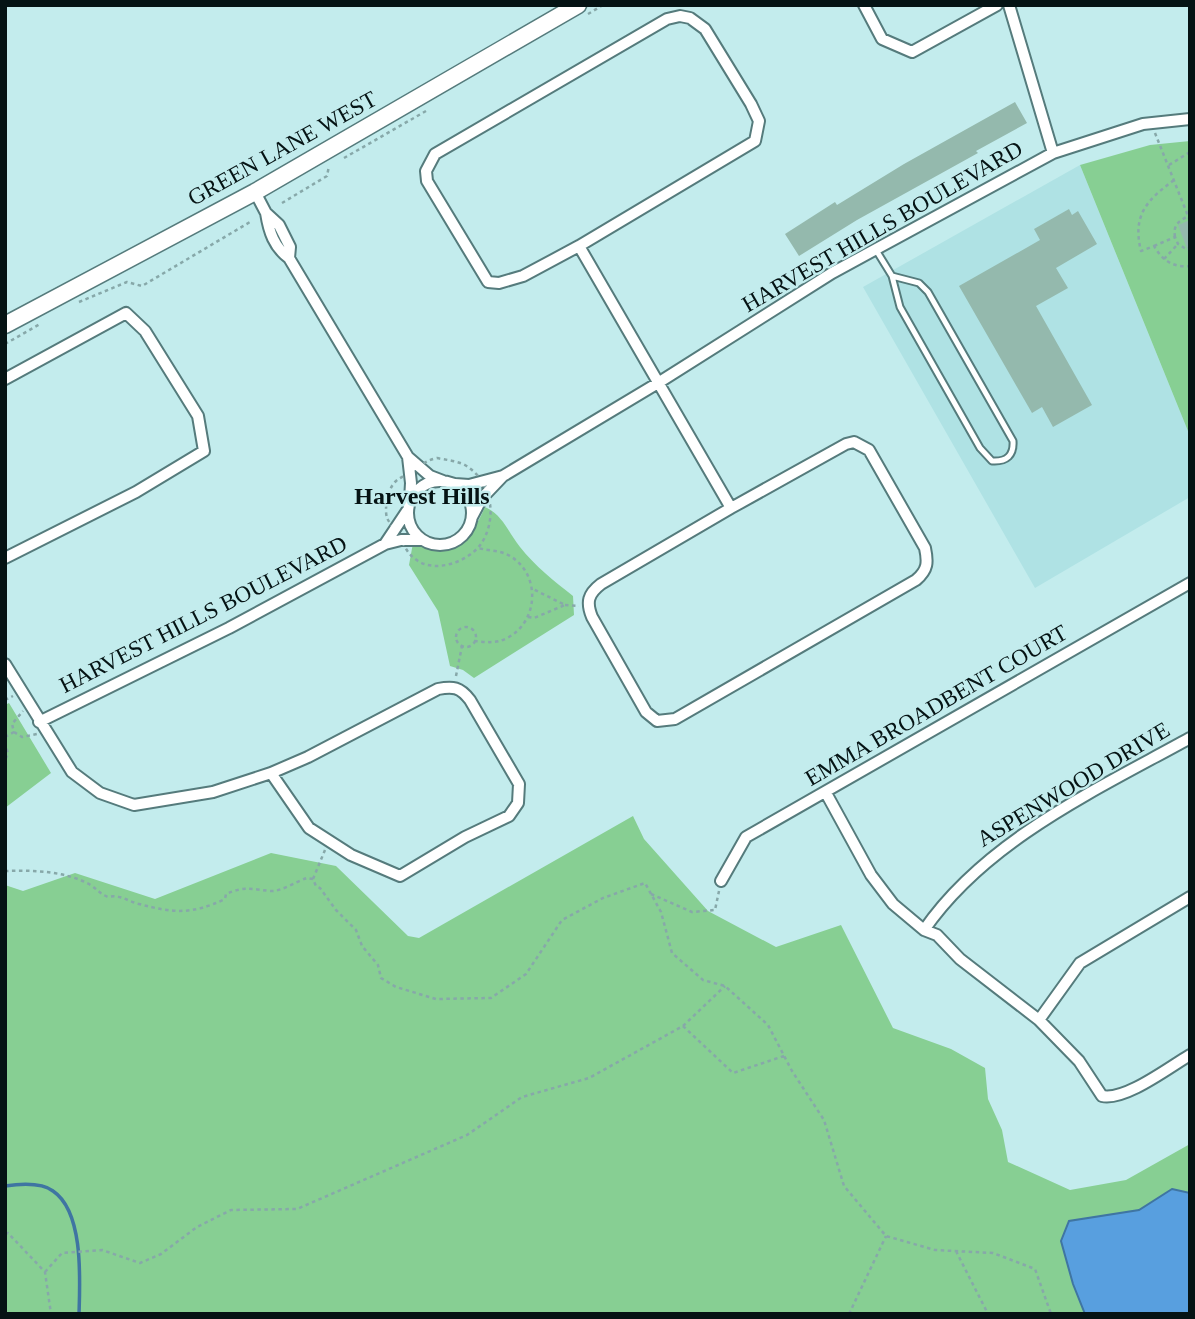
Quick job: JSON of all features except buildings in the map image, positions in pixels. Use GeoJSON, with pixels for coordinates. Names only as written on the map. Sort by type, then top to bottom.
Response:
{"type":"FeatureCollection","features":[{"type":"Feature","properties":{"kind":"main road","name":"GREEN LANE WEST"},"geometry":{"type":"LineString","coordinates":[[5,325],[255,192],[578,5]]}},
{"type":"Feature","properties":{"kind":"street"},"geometry":{"type":"LineString","coordinates":[[864,5],[882,39],[912,52],[997,5]]}},
{"type":"Feature","properties":{"kind":"street"},"geometry":{"type":"LineString","coordinates":[[1009,5],[1053,153]]}},
{"type":"Feature","properties":{"kind":"street"},"geometry":{"type":"LineString","coordinates":[[680,16],[690,18],[705,29],[751,104],[759,121],[755,141],[579,246],[523,276],[499,283],[488,282],[427,181],[426,171],[429,164],[435,154],[454,141],[667,19],[680,16]]}},
{"type":"Feature","properties":{"kind":"street","name":"HARVEST HILLS BOULEVARD"},"geometry":{"type":"LineString","coordinates":[[449,482],[469,485],[503,475],[658,383],[832,273],[1053,153],[1152,123],[1190,119]]}},
{"type":"Feature","properties":{"kind":"street"},"geometry":{"type":"LineString","coordinates":[[255,192],[266,213],[279,225],[290,247],[289,258],[414,470],[408,506],[398,536]]}},
{"type":"Feature","properties":{"kind":"street"},"geometry":{"type":"LineString","coordinates":[[579,246],[731,508]]}},
{"type":"Feature","properties":{"kind":"street"},"geometry":{"type":"LineString","coordinates":[[5,379],[125,313],[145,331],[198,416],[204,451],[136,492],[5,558]]}},
{"type":"Feature","properties":{"kind":"street"},"geometry":{"type":"LineString","coordinates":[[854,442],[869,450],[925,548],[928,563],[924,573],[916,580],[675,719],[657,721],[646,712],[592,617],[588,607],[589,597],[601,584],[731,508],[854,442]]}},
{"type":"Feature","properties":{"kind":"street"},"geometry":{"type":"LineString","coordinates":[[414,470],[449,482],[463,490],[470,500],[472,517],[462,537],[452,543],[433,544],[422,540],[414,532],[409,522],[408,506],[422,486],[432,481],[449,482]]}},
{"type":"Feature","properties":{"kind":"street","name":"HARVEST HILLS BOULEVARD"},"geometry":{"type":"LineString","coordinates":[[472,517],[478,504],[503,475]]}},
{"type":"Feature","properties":{"kind":"street","name":"HARVEST HILLS BOULEVARD"},"geometry":{"type":"LineString","coordinates":[[42,726],[398,536],[422,540]]}},
{"type":"Feature","properties":{"kind":"street","name":"EMMA BROADBENT COURT"},"geometry":{"type":"LineString","coordinates":[[721,881],[747,837],[1190,583]]}},
{"type":"Feature","properties":{"kind":"street"},"geometry":{"type":"LineString","coordinates":[[5,664],[72,772],[100,793],[134,805],[213,792],[271,773],[308,757],[438,689],[454,687],[462,690],[470,700],[519,784],[518,803],[509,816],[465,836],[400,876],[351,855],[309,828],[271,773]]}},
{"type":"Feature","properties":{"kind":"street","name":"ASPENWOOD DRIVE"},"geometry":{"type":"LineString","coordinates":[[924,930],[937,910],[981,865],[1091,793],[1190,738]]}},
{"type":"Feature","properties":{"kind":"street"},"geometry":{"type":"LineString","coordinates":[[826,793],[872,875],[893,904],[924,930],[937,936],[960,959],[1039,1020],[1079,1061],[1102,1096],[1111,1098],[1126,1092],[1190,1055]]}},
{"type":"Feature","properties":{"kind":"street"},"geometry":{"type":"LineString","coordinates":[[1039,1020],[1080,964],[1190,897]]}},
{"type":"Feature","properties":{"kind":"lane"},"geometry":{"type":"LineString","coordinates":[[876,250],[892,276],[900,307],[980,448],[992,461],[1009,457],[1014,450],[1013,441],[928,292],[919,283],[892,276]]}},
{"type":"Feature","properties":{"kind":"path"},"geometry":{"type":"LineString","coordinates":[[1152,123],[1190,221]]}},
{"type":"Feature","properties":{"kind":"path"},"geometry":{"type":"LineString","coordinates":[[1168,166],[1190,152]]}},
{"type":"Feature","properties":{"kind":"path"},"geometry":{"type":"LineString","coordinates":[[282,203],[327,176]]}},
{"type":"Feature","properties":{"kind":"path"},"geometry":{"type":"LineString","coordinates":[[1174,180],[1145,205],[1139,221],[1141,251],[1175,237]]}},
{"type":"Feature","properties":{"kind":"path"},"geometry":{"type":"LineString","coordinates":[[1188,216],[1177,222],[1174,230],[1178,244],[1186,249],[1190,248]]}},
{"type":"Feature","properties":{"kind":"path"},"geometry":{"type":"LineString","coordinates":[[79,302],[127,282],[142,286],[250,222]]}},
{"type":"Feature","properties":{"kind":"path"},"geometry":{"type":"LineString","coordinates":[[1164,259],[1178,244]]}},
{"type":"Feature","properties":{"kind":"path"},"geometry":{"type":"LineString","coordinates":[[1154,246],[1170,264],[1190,266]]}},
{"type":"Feature","properties":{"kind":"path"},"geometry":{"type":"LineString","coordinates":[[5,344],[47,320]]}},
{"type":"Feature","properties":{"kind":"path"},"geometry":{"type":"LineString","coordinates":[[437,458],[466,465],[481,481],[487,492],[491,524],[478,548],[470,556],[456,563],[427,565],[414,559],[386,515],[391,488],[395,482],[426,461],[437,458]]}},
{"type":"Feature","properties":{"kind":"path"},"geometry":{"type":"LineString","coordinates":[[474,641],[491,643],[507,638],[520,629],[527,617],[533,596],[530,580],[522,566],[509,556],[478,548]]}},
{"type":"Feature","properties":{"kind":"path"},"geometry":{"type":"LineString","coordinates":[[527,617],[534,618],[565,606],[531,588]]}},
{"type":"Feature","properties":{"kind":"path"},"geometry":{"type":"LineString","coordinates":[[454,687],[462,646],[456,638],[457,633],[461,628],[472,629],[475,634],[474,641],[470,645],[462,646]]}},
{"type":"Feature","properties":{"kind":"path"},"geometry":{"type":"LineString","coordinates":[[29,704],[12,724],[14,732],[22,737],[31,737],[42,726]]}},
{"type":"Feature","properties":{"kind":"path"},"geometry":{"type":"LineString","coordinates":[[5,760],[8,754],[5,739],[14,732]]}},
{"type":"Feature","properties":{"kind":"path"},"geometry":{"type":"LineString","coordinates":[[329,841],[313,879],[316,886],[356,930],[362,946],[378,965],[381,978],[396,987],[436,999],[491,998],[526,974],[562,920],[603,898],[645,883],[661,912],[672,953],[703,979],[725,986],[768,1025],[824,1121],[844,1186],[886,1236],[935,1250],[993,1253],[1035,1269],[1051,1314]]}},
{"type":"Feature","properties":{"kind":"path"},"geometry":{"type":"LineString","coordinates":[[5,871],[44,871],[59,874],[90,884],[107,897],[116,895],[136,904],[171,912],[183,912],[213,904],[236,890],[255,888],[270,891],[307,878],[313,879]]}},
{"type":"Feature","properties":{"kind":"path"},"geometry":{"type":"LineString","coordinates":[[651,894],[692,912],[715,910],[721,881]]}},
{"type":"Feature","properties":{"kind":"path"},"geometry":{"type":"LineString","coordinates":[[46,1272],[61,1253],[102,1250],[140,1263],[161,1254],[197,1227],[231,1210],[297,1209],[467,1135],[522,1097],[589,1078],[683,1026],[725,986]]}},
{"type":"Feature","properties":{"kind":"path"},"geometry":{"type":"LineString","coordinates":[[683,1026],[733,1073],[784,1056]]}},
{"type":"Feature","properties":{"kind":"path"},"geometry":{"type":"LineString","coordinates":[[5,1234],[8,1233],[46,1272],[51,1314]]}},
{"type":"Feature","properties":{"kind":"path"},"geometry":{"type":"LineString","coordinates":[[849,1314],[886,1236]]}},
{"type":"Feature","properties":{"kind":"path"},"geometry":{"type":"LineString","coordinates":[[956,1251],[988,1314]]}},
{"type":"Feature","properties":{"kind":"shaded area"},"geometry":{"type":"Polygon","coordinates":[[[1080,165],[1190,436],[1190,497],[1035,588],[863,287],[1080,165]]]}},
{"type":"Feature","properties":{"kind":"green space"},"geometry":{"type":"Polygon","coordinates":[[[1190,141],[1190,436],[1080,165],[1150,145],[1190,141]]]}},
{"type":"Feature","properties":{"kind":"green space"},"geometry":{"type":"Polygon","coordinates":[[[485,507],[501,519],[532,561],[573,596],[574,615],[474,678],[463,670],[450,666],[438,611],[409,565],[413,543],[440,549],[459,544],[473,531],[485,507]]]}},
{"type":"Feature","properties":{"kind":"green space"},"geometry":{"type":"Polygon","coordinates":[[[9,703],[51,773],[5,808],[5,705],[9,703]]]}},
{"type":"Feature","properties":{"kind":"green space"},"geometry":{"type":"Polygon","coordinates":[[[633,816],[644,839],[708,911],[776,947],[841,925],[893,1028],[951,1049],[985,1068],[988,1099],[1002,1130],[1008,1162],[1070,1190],[1126,1180],[1190,1144],[1190,1314],[5,1314],[5,885],[23,891],[75,873],[155,899],[271,853],[336,866],[408,936],[419,938],[633,816]]]}},
{"type":"Feature","properties":{"kind":"water"},"geometry":{"type":"Polygon","coordinates":[[[1172,1189],[1190,1193],[1190,1314],[1085,1314],[1061,1241],[1069,1221],[1139,1210],[1172,1189]]]}},
{"type":"Feature","properties":{"kind":"waterway"},"geometry":{"type":"LineString","coordinates":[[5,1186],[42,1186],[53,1191],[63,1201],[70,1214],[78,1248],[79,1314]]}},
{"type":"Feature","properties":{"kind":"district","name":"Harvest Hills"},"geometry":{"type":"Point","coordinates":[422,496]}}]}
